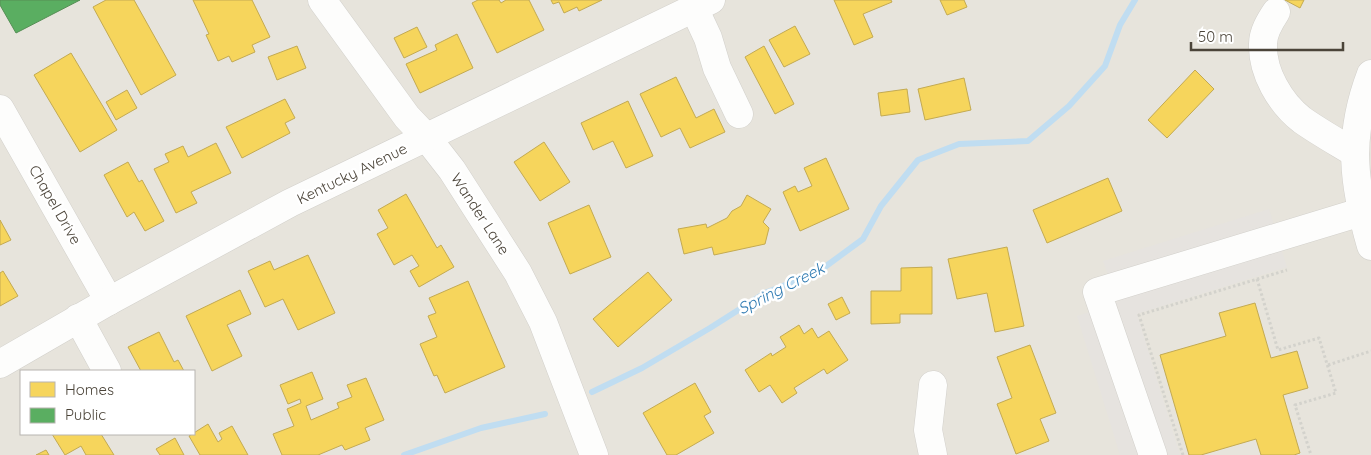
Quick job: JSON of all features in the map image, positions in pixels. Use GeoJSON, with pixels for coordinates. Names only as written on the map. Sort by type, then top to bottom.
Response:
{"type":"FeatureCollection","features":[{"type":"Feature","properties":{"kind":"street","name":"Wander Lane"},"geometry":{"type":"LineString","coordinates":[[322,0],[407,118],[427,138],[452,170],[518,273],[543,322],[594,455]]}},
{"type":"Feature","properties":{"kind":"street","name":"Kentucky Avenue"},"geometry":{"type":"LineString","coordinates":[[0,364],[78,318],[290,203],[703,4]]}},
{"type":"Feature","properties":{"kind":"street"},"geometry":{"type":"LineString","coordinates":[[703,4],[708,38],[717,68],[739,114]]}},
{"type":"Feature","properties":{"kind":"street"},"geometry":{"type":"LineString","coordinates":[[1276,12],[1268,23],[1262,42],[1264,62],[1270,78],[1286,104],[1301,119],[1355,153]]}},
{"type":"Feature","properties":{"kind":"street"},"geometry":{"type":"LineString","coordinates":[[1371,74],[1355,132],[1355,172],[1361,212],[1371,246]]}},
{"type":"Feature","properties":{"kind":"street","name":"Chapel Drive"},"geometry":{"type":"LineString","coordinates":[[0,109],[109,301]]}},
{"type":"Feature","properties":{"kind":"street"},"geometry":{"type":"LineString","coordinates":[[1153,455],[1097,292],[1361,212]]}},
{"type":"Feature","properties":{"kind":"street"},"geometry":{"type":"LineString","coordinates":[[78,318],[106,370]]}},
{"type":"Feature","properties":{"kind":"street"},"geometry":{"type":"LineString","coordinates":[[933,385],[928,430],[933,455]]}},
{"type":"Feature","properties":{"kind":"path"},"geometry":{"type":"LineString","coordinates":[[1183,455],[1139,315],[1287,270]]}},
{"type":"Feature","properties":{"kind":"path"},"geometry":{"type":"LineString","coordinates":[[1257,279],[1278,350],[1319,338],[1328,365],[1336,393],[1295,405],[1310,455]]}},
{"type":"Feature","properties":{"kind":"path"},"geometry":{"type":"LineString","coordinates":[[1328,365],[1371,351]]}},
{"type":"Feature","properties":{"kind":"shaded area"},"geometry":{"type":"Polygon","coordinates":[[[0,0],[1371,0],[1371,455],[0,455],[0,0]]]}},
{"type":"Feature","properties":{"kind":"shaded area"},"geometry":{"type":"Polygon","coordinates":[[[1269,209],[1287,267],[1137,314],[1180,455],[1120,455],[1077,316],[1099,309],[1110,280],[1103,261],[1269,209]]]}},
{"type":"Feature","properties":{"kind":"building: Homes"},"geometry":{"type":"Polygon","coordinates":[[[106,0],[134,0],[176,75],[141,95],[93,7],[106,0]]]}},
{"type":"Feature","properties":{"kind":"building: Homes"},"geometry":{"type":"Polygon","coordinates":[[[193,0],[252,0],[270,37],[252,45],[255,52],[232,62],[229,56],[218,61],[206,35],[209,34],[193,0]]]}},
{"type":"Feature","properties":{"kind":"building: Homes"},"geometry":{"type":"Polygon","coordinates":[[[478,0],[499,0],[501,3],[506,0],[529,0],[544,30],[497,53],[472,3],[478,0]]]}},
{"type":"Feature","properties":{"kind":"building: Homes"},"geometry":{"type":"Polygon","coordinates":[[[551,0],[602,0],[579,11],[577,7],[564,13],[559,2],[553,4],[551,0]]]}},
{"type":"Feature","properties":{"kind":"building: Homes"},"geometry":{"type":"Polygon","coordinates":[[[834,0],[891,0],[892,2],[863,14],[873,37],[854,45],[834,0]]]}},
{"type":"Feature","properties":{"kind":"building: Homes"},"geometry":{"type":"Polygon","coordinates":[[[940,0],[964,0],[967,7],[947,15],[940,0]]]}},
{"type":"Feature","properties":{"kind":"building: Homes"},"geometry":{"type":"Polygon","coordinates":[[[1285,0],[1304,0],[1300,8],[1285,0]]]}},
{"type":"Feature","properties":{"kind":"building: Homes"},"geometry":{"type":"Polygon","coordinates":[[[795,26],[810,54],[784,67],[769,40],[795,26]]]}},
{"type":"Feature","properties":{"kind":"building: Homes"},"geometry":{"type":"Polygon","coordinates":[[[417,27],[427,47],[404,58],[394,38],[417,27]]]}},
{"type":"Feature","properties":{"kind":"building: Homes"},"geometry":{"type":"Polygon","coordinates":[[[457,34],[473,68],[420,93],[406,64],[437,50],[435,45],[457,34]]]}},
{"type":"Feature","properties":{"kind":"building: Homes"},"geometry":{"type":"Polygon","coordinates":[[[297,46],[306,68],[277,80],[268,57],[297,46]]]}},
{"type":"Feature","properties":{"kind":"building: Homes"},"geometry":{"type":"Polygon","coordinates":[[[764,46],[794,104],[775,114],[745,57],[764,46]]]}},
{"type":"Feature","properties":{"kind":"building: Homes"},"geometry":{"type":"Polygon","coordinates":[[[71,53],[117,130],[80,152],[34,75],[71,53]]]}},
{"type":"Feature","properties":{"kind":"building: Homes"},"geometry":{"type":"Polygon","coordinates":[[[1195,70],[1214,89],[1167,138],[1148,120],[1195,70]]]}},
{"type":"Feature","properties":{"kind":"building: Homes"},"geometry":{"type":"Polygon","coordinates":[[[676,77],[696,118],[714,109],[725,132],[690,148],[680,128],[661,137],[640,94],[676,77]]]}},
{"type":"Feature","properties":{"kind":"building: Homes"},"geometry":{"type":"Polygon","coordinates":[[[964,78],[971,110],[925,120],[918,89],[964,78]]]}},
{"type":"Feature","properties":{"kind":"building: Homes"},"geometry":{"type":"Polygon","coordinates":[[[907,89],[910,112],[881,116],[878,93],[907,89]]]}},
{"type":"Feature","properties":{"kind":"building: Homes"},"geometry":{"type":"Polygon","coordinates":[[[127,90],[137,108],[116,120],[106,102],[127,90]]]}},
{"type":"Feature","properties":{"kind":"building: Homes"},"geometry":{"type":"Polygon","coordinates":[[[285,99],[295,118],[285,123],[290,133],[242,158],[226,127],[285,99]]]}},
{"type":"Feature","properties":{"kind":"building: Homes"},"geometry":{"type":"Polygon","coordinates":[[[628,101],[653,156],[626,168],[613,141],[593,150],[581,123],[628,101]]]}},
{"type":"Feature","properties":{"kind":"building: Homes"},"geometry":{"type":"Polygon","coordinates":[[[544,142],[570,182],[540,201],[514,162],[544,142]]]}},
{"type":"Feature","properties":{"kind":"building: Homes"},"geometry":{"type":"Polygon","coordinates":[[[216,143],[231,173],[191,192],[197,203],[176,213],[154,169],[169,162],[165,154],[183,146],[188,157],[216,143]]]}},
{"type":"Feature","properties":{"kind":"building: Homes"},"geometry":{"type":"Polygon","coordinates":[[[826,158],[849,209],[800,231],[783,192],[795,186],[798,192],[812,186],[804,168],[826,158]]]}},
{"type":"Feature","properties":{"kind":"building: Homes"},"geometry":{"type":"Polygon","coordinates":[[[128,162],[139,182],[142,180],[164,221],[145,231],[134,212],[127,217],[104,175],[128,162]]]}},
{"type":"Feature","properties":{"kind":"building: Homes"},"geometry":{"type":"Polygon","coordinates":[[[1108,178],[1122,211],[1047,243],[1033,210],[1108,178]]]}},
{"type":"Feature","properties":{"kind":"building: Homes"},"geometry":{"type":"Polygon","coordinates":[[[406,194],[437,248],[441,245],[454,267],[419,287],[410,271],[419,266],[412,255],[394,265],[377,234],[388,228],[378,210],[406,194]]]}},
{"type":"Feature","properties":{"kind":"building: Homes"},"geometry":{"type":"Polygon","coordinates":[[[747,195],[771,209],[763,222],[769,228],[765,244],[714,255],[712,247],[684,254],[678,229],[706,224],[707,228],[727,218],[732,211],[741,206],[747,195]]]}},
{"type":"Feature","properties":{"kind":"building: Homes"},"geometry":{"type":"Polygon","coordinates":[[[589,205],[611,257],[570,274],[548,223],[589,205]]]}},
{"type":"Feature","properties":{"kind":"building: Homes"},"geometry":{"type":"Polygon","coordinates":[[[0,220],[11,240],[0,245],[0,220]]]}},
{"type":"Feature","properties":{"kind":"building: Homes"},"geometry":{"type":"Polygon","coordinates":[[[1007,247],[1024,326],[995,332],[987,293],[957,299],[948,259],[1007,247]]]}},
{"type":"Feature","properties":{"kind":"building: Homes"},"geometry":{"type":"Polygon","coordinates":[[[308,255],[335,313],[298,330],[283,299],[265,307],[248,271],[270,261],[274,270],[308,255]]]}},
{"type":"Feature","properties":{"kind":"building: Homes"},"geometry":{"type":"Polygon","coordinates":[[[932,267],[932,314],[900,314],[900,323],[871,324],[871,291],[901,291],[901,268],[932,267]]]}},
{"type":"Feature","properties":{"kind":"building: Homes"},"geometry":{"type":"Polygon","coordinates":[[[3,271],[18,296],[0,306],[0,273],[3,271]]]}},
{"type":"Feature","properties":{"kind":"building: Homes"},"geometry":{"type":"Polygon","coordinates":[[[648,272],[672,300],[618,347],[593,319],[648,272]]]}},
{"type":"Feature","properties":{"kind":"building: Homes"},"geometry":{"type":"Polygon","coordinates":[[[468,281],[505,367],[445,393],[437,375],[434,376],[420,344],[437,337],[428,316],[436,313],[429,298],[468,281]]]}},
{"type":"Feature","properties":{"kind":"building: Homes"},"geometry":{"type":"Polygon","coordinates":[[[240,290],[251,314],[227,325],[242,356],[212,371],[186,316],[240,290]]]}},
{"type":"Feature","properties":{"kind":"building: Homes"},"geometry":{"type":"Polygon","coordinates":[[[842,297],[850,313],[836,320],[828,304],[842,297]]]}},
{"type":"Feature","properties":{"kind":"building: Homes"},"geometry":{"type":"Polygon","coordinates":[[[1255,303],[1271,358],[1297,351],[1308,388],[1283,395],[1300,453],[1294,455],[1261,455],[1256,439],[1201,455],[1189,455],[1160,355],[1226,336],[1219,313],[1255,303]]]}},
{"type":"Feature","properties":{"kind":"building: Homes"},"geometry":{"type":"Polygon","coordinates":[[[799,325],[804,334],[812,328],[818,338],[829,331],[848,360],[827,374],[824,369],[794,388],[797,393],[782,403],[770,385],[759,392],[745,370],[771,353],[772,356],[786,347],[780,337],[799,325]]]}},
{"type":"Feature","properties":{"kind":"building: Homes"},"geometry":{"type":"Polygon","coordinates":[[[159,332],[174,362],[178,360],[183,370],[140,370],[128,347],[159,332]]]}},
{"type":"Feature","properties":{"kind":"building: Homes"},"geometry":{"type":"Polygon","coordinates":[[[1030,345],[1056,413],[1040,419],[1049,441],[1016,454],[997,404],[1012,398],[997,357],[1030,345]]]}},
{"type":"Feature","properties":{"kind":"building: Homes"},"geometry":{"type":"Polygon","coordinates":[[[312,372],[323,399],[306,406],[311,420],[339,408],[337,403],[352,397],[347,385],[366,378],[384,420],[365,428],[370,440],[345,450],[342,445],[318,455],[282,455],[273,434],[294,426],[287,409],[301,403],[300,399],[288,404],[280,385],[312,372]]]}},
{"type":"Feature","properties":{"kind":"building: Homes"},"geometry":{"type":"Polygon","coordinates":[[[695,383],[711,412],[704,416],[714,433],[676,455],[667,455],[643,413],[695,383]]]}},
{"type":"Feature","properties":{"kind":"building: Homes"},"geometry":{"type":"Polygon","coordinates":[[[208,424],[218,442],[222,439],[219,433],[232,426],[248,455],[200,455],[189,436],[195,435],[195,432],[208,424]]]}},
{"type":"Feature","properties":{"kind":"building: Homes"},"geometry":{"type":"Polygon","coordinates":[[[53,435],[102,435],[114,455],[86,455],[81,446],[65,455],[53,435]]]}},
{"type":"Feature","properties":{"kind":"building: Homes"},"geometry":{"type":"Polygon","coordinates":[[[175,438],[184,455],[160,455],[156,449],[175,438]]]}},
{"type":"Feature","properties":{"kind":"building: Homes"},"geometry":{"type":"Polygon","coordinates":[[[46,450],[49,455],[36,455],[46,450]]]}},
{"type":"Feature","properties":{"kind":"building: Public"},"geometry":{"type":"Polygon","coordinates":[[[0,0],[80,0],[16,33],[0,5],[0,0]]]}},
{"type":"Feature","properties":{"kind":"waterway","name":"Spring Creek"},"geometry":{"type":"LineString","coordinates":[[592,392],[642,368],[765,293],[818,272],[863,239],[881,206],[918,160],[959,144],[1028,141],[1069,106],[1105,66],[1120,25],[1135,0]]}},
{"type":"Feature","properties":{"kind":"waterway","name":"Spring Creek"},"geometry":{"type":"LineString","coordinates":[[404,455],[481,428],[545,414]]}}]}
